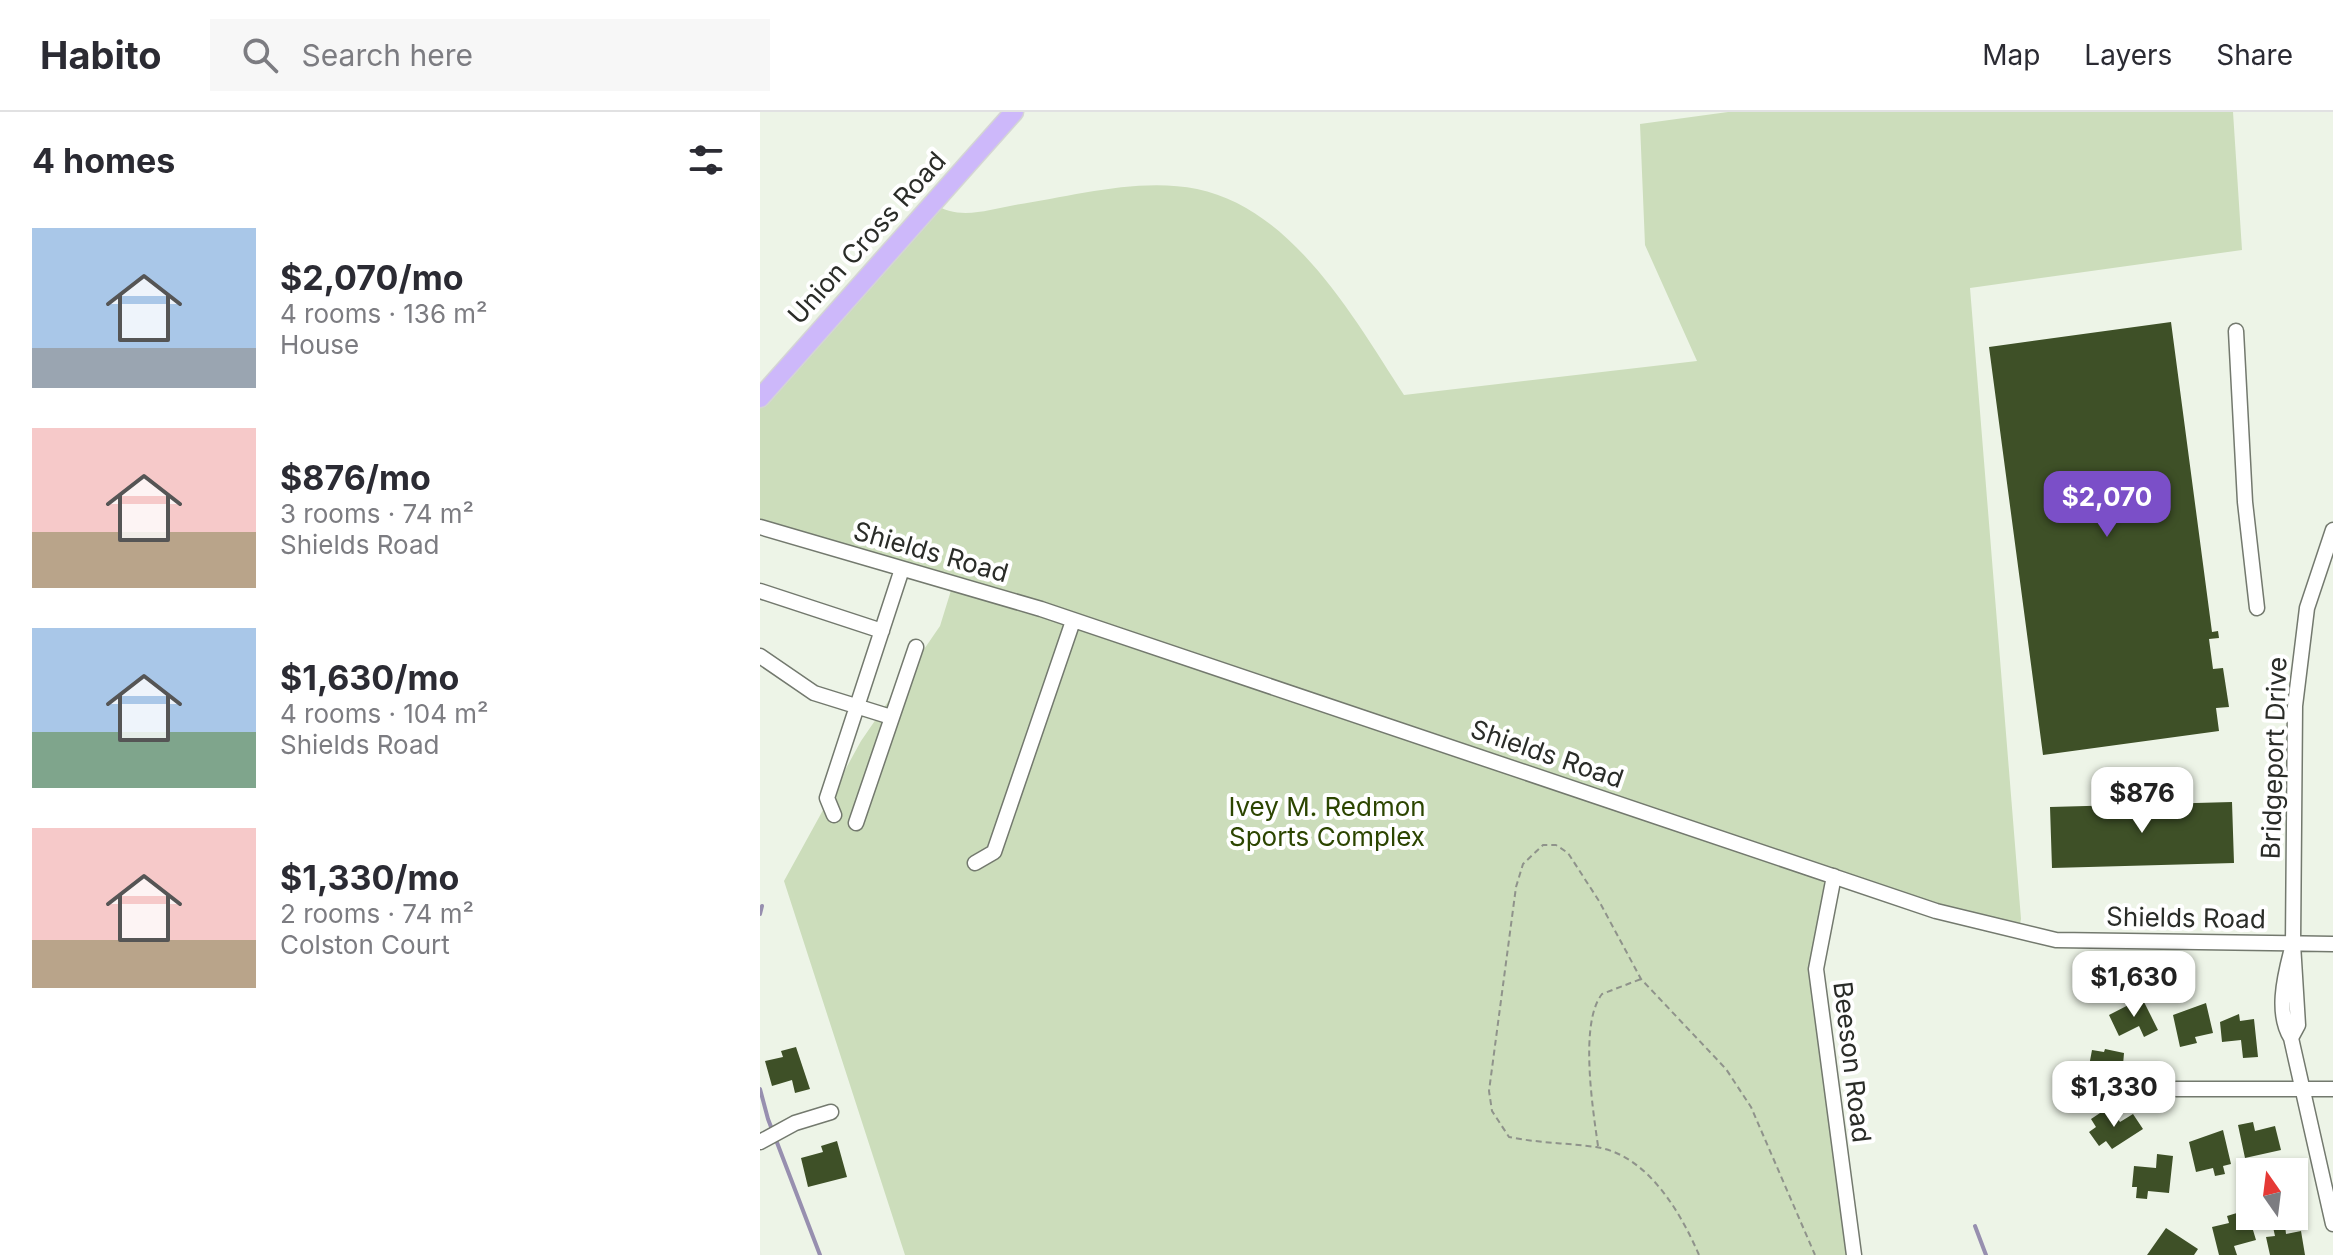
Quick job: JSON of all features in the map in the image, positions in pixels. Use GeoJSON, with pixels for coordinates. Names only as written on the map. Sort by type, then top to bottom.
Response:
{"type":"FeatureCollection","features":[{"type":"Feature","properties":{"kind":"main road","name":"Union Cross Road"},"geometry":{"type":"LineString","coordinates":[[760,398],[1014,112]]}},
{"type":"Feature","properties":{"kind":"street"},"geometry":{"type":"LineString","coordinates":[[2236,331],[2245,502],[2257,608]]}},
{"type":"Feature","properties":{"kind":"street","name":"Shields Road"},"geometry":{"type":"LineString","coordinates":[[760,527],[1073,621],[1936,911],[2035,937],[2333,944]]}},
{"type":"Feature","properties":{"kind":"street","name":"Bridgeport Drive"},"geometry":{"type":"LineString","coordinates":[[2333,530],[2307,608],[2295,706],[2293,944],[2298,1025],[2291,1038],[2333,1224]]}},
{"type":"Feature","properties":{"kind":"street"},"geometry":{"type":"LineString","coordinates":[[834,815],[827,798],[902,569]]}},
{"type":"Feature","properties":{"kind":"street"},"geometry":{"type":"LineString","coordinates":[[760,591],[882,631]]}},
{"type":"Feature","properties":{"kind":"street"},"geometry":{"type":"LineString","coordinates":[[975,863],[994,852],[1073,621]]}},
{"type":"Feature","properties":{"kind":"street"},"geometry":{"type":"LineString","coordinates":[[856,823],[916,647]]}},
{"type":"Feature","properties":{"kind":"street"},"geometry":{"type":"LineString","coordinates":[[760,656],[814,693],[891,717]]}},
{"type":"Feature","properties":{"kind":"street","name":"Beeson Road"},"geometry":{"type":"LineString","coordinates":[[1834,876],[1816,969],[1854,1255]]}},
{"type":"Feature","properties":{"kind":"street"},"geometry":{"type":"LineString","coordinates":[[2176,1089],[2333,1089]]}},
{"type":"Feature","properties":{"kind":"street"},"geometry":{"type":"LineString","coordinates":[[760,1142],[795,1123],[831,1112]]}},
{"type":"Feature","properties":{"kind":"path"},"geometry":{"type":"LineString","coordinates":[[1699,1255],[1668,1199],[1626,1156],[1598,1147],[1509,1137],[1492,1111],[1489,1091],[1516,887],[1523,864],[1543,845],[1556,845],[1568,853],[1599,901],[1641,979],[1726,1069],[1751,1107],[1815,1255]]}},
{"type":"Feature","properties":{"kind":"path"},"geometry":{"type":"LineString","coordinates":[[1598,1147],[1593,1107],[1592,1015],[1602,994],[1641,979]]}},
{"type":"Feature","properties":{"kind":"green space","name":"Ivey M. Redmon Sports Complex"},"geometry":{"type":"Polygon","coordinates":[[[1728,112],[2233,112],[2242,250],[1970,288],[2021,919],[2018,933],[1835,876],[1816,969],[1854,1255],[905,1255],[784,881],[861,741],[940,626],[953,584],[760,527],[760,398],[933,203],[952,212],[973,213],[1106,189],[1153,185],[1197,189],[1232,201],[1263,219],[1292,243],[1343,302],[1404,395],[1697,361],[1645,245],[1640,124],[1728,112]]]}},
{"type":"Feature","properties":{"kind":"building"},"geometry":{"type":"Polygon","coordinates":[[[2171,322],[2212,632],[2218,631],[2219,638],[2209,639],[2213,669],[2223,668],[2229,707],[2216,708],[2219,731],[2043,755],[1989,347],[2171,322]]]}},
{"type":"Feature","properties":{"kind":"building"},"geometry":{"type":"Polygon","coordinates":[[[2232,802],[2234,863],[2052,868],[2050,807],[2232,802]]]}},
{"type":"Feature","properties":{"kind":"building"},"geometry":{"type":"Polygon","coordinates":[[[2142,998],[2158,1030],[2144,1037],[2139,1026],[2119,1036],[2109,1015],[2142,998]]]}},
{"type":"Feature","properties":{"kind":"building"},"geometry":{"type":"Polygon","coordinates":[[[2206,1003],[2213,1033],[2195,1037],[2197,1043],[2180,1047],[2173,1015],[2206,1003]]]}},
{"type":"Feature","properties":{"kind":"building"},"geometry":{"type":"Polygon","coordinates":[[[2239,1014],[2240,1021],[2254,1019],[2258,1057],[2243,1058],[2241,1040],[2222,1042],[2220,1022],[2239,1014]]]}},
{"type":"Feature","properties":{"kind":"building"},"geometry":{"type":"Polygon","coordinates":[[[796,1047],[810,1089],[795,1093],[792,1080],[772,1086],[765,1061],[783,1057],[781,1051],[796,1047]]]}},
{"type":"Feature","properties":{"kind":"building"},"geometry":{"type":"Polygon","coordinates":[[[2105,1049],[2124,1053],[2121,1089],[2093,1082],[2096,1067],[2089,1066],[2092,1050],[2104,1052],[2105,1049]]]}},
{"type":"Feature","properties":{"kind":"building"},"geometry":{"type":"Polygon","coordinates":[[[2109,1107],[2120,1122],[2133,1114],[2143,1129],[2112,1149],[2106,1141],[2099,1146],[2089,1132],[2096,1127],[2091,1119],[2109,1107]]]}},
{"type":"Feature","properties":{"kind":"building"},"geometry":{"type":"Polygon","coordinates":[[[2253,1122],[2255,1131],[2275,1126],[2281,1150],[2245,1158],[2238,1125],[2253,1122]]]}},
{"type":"Feature","properties":{"kind":"building"},"geometry":{"type":"Polygon","coordinates":[[[2223,1130],[2231,1164],[2223,1166],[2225,1174],[2215,1176],[2213,1168],[2196,1172],[2189,1142],[2223,1130]]]}},
{"type":"Feature","properties":{"kind":"building"},"geometry":{"type":"Polygon","coordinates":[[[837,1141],[847,1177],[808,1187],[801,1158],[823,1152],[821,1146],[837,1141]]]}},
{"type":"Feature","properties":{"kind":"building"},"geometry":{"type":"Polygon","coordinates":[[[2157,1154],[2173,1156],[2169,1193],[2148,1191],[2147,1199],[2136,1198],[2137,1187],[2132,1187],[2134,1166],[2156,1168],[2157,1154]]]}},
{"type":"Feature","properties":{"kind":"building"},"geometry":{"type":"Polygon","coordinates":[[[2236,1213],[2236,1230],[2253,1230],[2256,1240],[2234,1246],[2237,1255],[2219,1255],[2212,1227],[2229,1223],[2227,1216],[2236,1213]]]}},
{"type":"Feature","properties":{"kind":"building"},"geometry":{"type":"Polygon","coordinates":[[[2166,1228],[2198,1249],[2194,1255],[2147,1255],[2166,1228]]]}},
{"type":"Feature","properties":{"kind":"building"},"geometry":{"type":"Polygon","coordinates":[[[2274,1230],[2286,1230],[2286,1234],[2301,1231],[2305,1255],[2270,1255],[2266,1237],[2275,1236],[2274,1230]]]}},
{"type":"Feature","properties":{"kind":"waterway"},"geometry":{"type":"LineString","coordinates":[[760,914],[762,906]]}},
{"type":"Feature","properties":{"kind":"waterway"},"geometry":{"type":"LineString","coordinates":[[760,1089],[768,1119],[820,1255]]}},
{"type":"Feature","properties":{"kind":"waterway"},"geometry":{"type":"LineString","coordinates":[[1975,1226],[1986,1255]]}}]}
